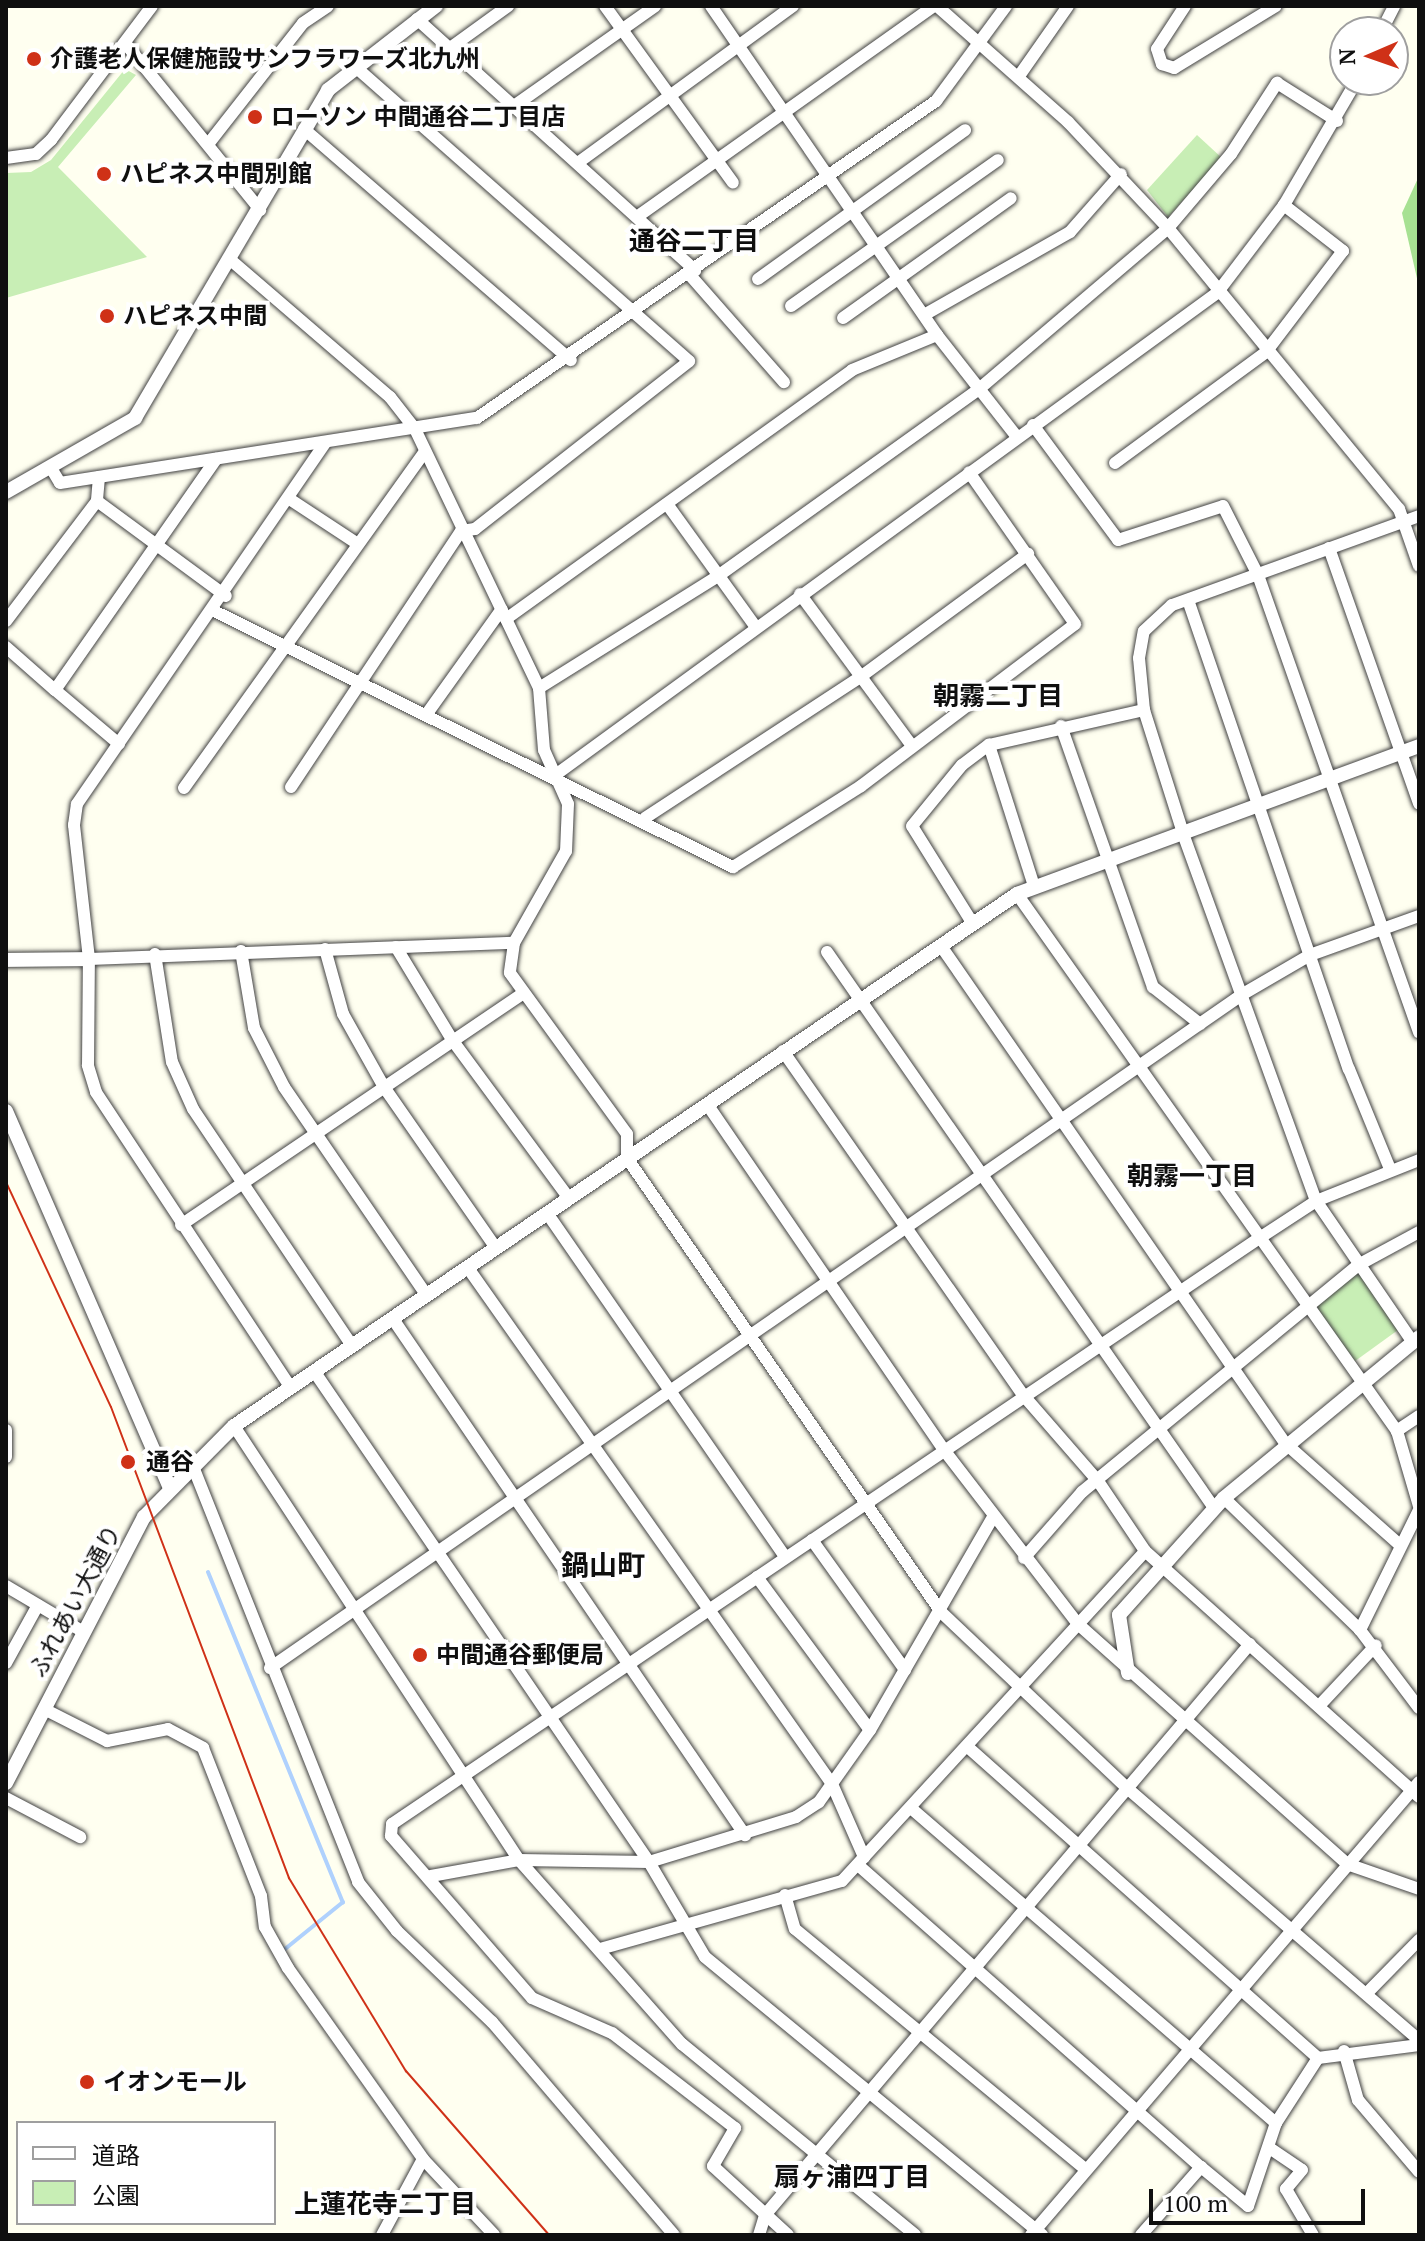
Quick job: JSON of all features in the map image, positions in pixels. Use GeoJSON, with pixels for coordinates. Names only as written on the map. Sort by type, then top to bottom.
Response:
{"type":"FeatureCollection","features":[{"type":"Feature","properties":{"kind":"street"},"geometry":{"type":"LineString","coordinates":[[6,158],[36,154],[51,140],[152,6]]}},
{"type":"Feature","properties":{"kind":"street"},"geometry":{"type":"LineString","coordinates":[[209,143],[303,23],[328,6]]}},
{"type":"Feature","properties":{"kind":"street"},"geometry":{"type":"LineString","coordinates":[[6,492],[135,418],[233,262],[304,129],[353,65],[436,6]]}},
{"type":"Feature","properties":{"kind":"street"},"geometry":{"type":"LineString","coordinates":[[450,48],[508,6]]}},
{"type":"Feature","properties":{"kind":"street"},"geometry":{"type":"LineString","coordinates":[[605,6],[733,183]]}},
{"type":"Feature","properties":{"kind":"street"},"geometry":{"type":"LineString","coordinates":[[514,106],[655,6]]}},
{"type":"Feature","properties":{"kind":"street"},"geometry":{"type":"LineString","coordinates":[[711,6],[787,111],[937,335],[1017,437]]}},
{"type":"Feature","properties":{"kind":"street"},"geometry":{"type":"LineString","coordinates":[[579,162],[793,6]]}},
{"type":"Feature","properties":{"kind":"street"},"geometry":{"type":"LineString","coordinates":[[641,214],[936,6],[1019,76],[1121,174],[1168,228],[1217,293],[1404,521],[1419,566]]}},
{"type":"Feature","properties":{"kind":"street"},"geometry":{"type":"LineString","coordinates":[[51,468],[60,483],[477,418],[571,360],[635,311],[832,179],[936,101],[982,43],[1006,6]]}},
{"type":"Feature","properties":{"kind":"street"},"geometry":{"type":"LineString","coordinates":[[1019,76],[1068,6]]}},
{"type":"Feature","properties":{"kind":"street"},"geometry":{"type":"LineString","coordinates":[[1185,6],[1157,49],[1162,64],[1174,68],[1276,6]]}},
{"type":"Feature","properties":{"kind":"street"},"geometry":{"type":"LineString","coordinates":[[417,19],[641,214],[784,382]]}},
{"type":"Feature","properties":{"kind":"street"},"geometry":{"type":"LineString","coordinates":[[125,43],[209,143],[260,210]]}},
{"type":"Feature","properties":{"kind":"street"},"geometry":{"type":"LineString","coordinates":[[291,787],[461,531],[475,529],[689,361],[353,65]]}},
{"type":"Feature","properties":{"kind":"street"},"geometry":{"type":"LineString","coordinates":[[539,688],[718,576],[979,389],[1168,228],[1231,154],[1277,83],[1337,121]]}},
{"type":"Feature","properties":{"kind":"street"},"geometry":{"type":"LineString","coordinates":[[554,776],[755,626],[1217,293],[1284,205],[1349,96]]}},
{"type":"Feature","properties":{"kind":"street"},"geometry":{"type":"LineString","coordinates":[[304,129],[571,360]]}},
{"type":"Feature","properties":{"kind":"street"},"geometry":{"type":"LineString","coordinates":[[758,279],[965,130]]}},
{"type":"Feature","properties":{"kind":"street"},"geometry":{"type":"LineString","coordinates":[[791,306],[998,160]]}},
{"type":"Feature","properties":{"kind":"street"},"geometry":{"type":"LineString","coordinates":[[924,315],[1070,232],[1121,174]]}},
{"type":"Feature","properties":{"kind":"street"},"geometry":{"type":"LineString","coordinates":[[843,318],[1011,198]]}},
{"type":"Feature","properties":{"kind":"street"},"geometry":{"type":"LineString","coordinates":[[1115,463],[1266,352],[1343,251],[1284,205]]}},
{"type":"Feature","properties":{"kind":"street"},"geometry":{"type":"LineString","coordinates":[[233,262],[390,397],[415,429],[461,531],[539,688],[554,776],[568,804],[566,851],[514,943],[510,973],[522,994],[627,1134],[627,1158],[748,1338],[941,1612],[1127,1788],[1368,1992],[1419,2042]]}},
{"type":"Feature","properties":{"kind":"street"},"geometry":{"type":"LineString","coordinates":[[426,715],[504,614],[667,504],[871,358],[937,335]]}},
{"type":"Feature","properties":{"kind":"street"},"geometry":{"type":"LineString","coordinates":[[1033,425],[1118,540],[1223,506],[1258,575],[1419,1032]]}},
{"type":"Feature","properties":{"kind":"street"},"geometry":{"type":"LineString","coordinates":[[291,1388],[96,1092],[88,1065],[89,959],[75,815],[119,744],[291,500],[325,443]]}},
{"type":"Feature","properties":{"kind":"street"},"geometry":{"type":"LineString","coordinates":[[184,788],[288,647],[424,453]]}},
{"type":"Feature","properties":{"kind":"street"},"geometry":{"type":"LineString","coordinates":[[55,690],[161,547],[216,459]]}},
{"type":"Feature","properties":{"kind":"street"},"geometry":{"type":"LineString","coordinates":[[214,611],[358,683],[645,818],[733,867],[912,746],[1075,624],[969,472]]}},
{"type":"Feature","properties":{"kind":"street"},"geometry":{"type":"LineString","coordinates":[[6,621],[97,501],[99,477]]}},
{"type":"Feature","properties":{"kind":"street"},"geometry":{"type":"LineString","coordinates":[[291,500],[358,544]]}},
{"type":"Feature","properties":{"kind":"street"},"geometry":{"type":"LineString","coordinates":[[97,501],[226,596]]}},
{"type":"Feature","properties":{"kind":"street"},"geometry":{"type":"LineString","coordinates":[[667,504],[755,626]]}},
{"type":"Feature","properties":{"kind":"street"},"geometry":{"type":"LineString","coordinates":[[1128,1673],[1119,1615],[1219,1503],[1285,1443],[1416,1339],[1316,1201],[1183,833],[1144,710],[1144,631],[1161,612],[1188,600],[1419,516]]}},
{"type":"Feature","properties":{"kind":"street"},"geometry":{"type":"LineString","coordinates":[[1329,548],[1419,804]]}},
{"type":"Feature","properties":{"kind":"street"},"geometry":{"type":"LineString","coordinates":[[645,818],[859,678],[1028,554]]}},
{"type":"Feature","properties":{"kind":"street"},"geometry":{"type":"LineString","coordinates":[[800,594],[912,746]]}},
{"type":"Feature","properties":{"kind":"street"},"geometry":{"type":"LineString","coordinates":[[1188,600],[1256,805],[1390,1169]]}},
{"type":"Feature","properties":{"kind":"street"},"geometry":{"type":"LineString","coordinates":[[6,647],[119,744]]}},
{"type":"Feature","properties":{"kind":"street"},"geometry":{"type":"LineString","coordinates":[[973,924],[912,826],[962,765],[989,745],[1061,726],[1144,710]]}},
{"type":"Feature","properties":{"kind":"street"},"geometry":{"type":"LineString","coordinates":[[1061,726],[1105,859],[1153,987],[1200,1024]]}},
{"type":"Feature","properties":{"kind":"street"},"geometry":{"type":"LineString","coordinates":[[989,745],[1034,886]]}},
{"type":"Feature","properties":{"kind":"street","name":"ふれあい大通り"},"geometry":{"type":"LineString","coordinates":[[6,1783],[82,1631],[144,1517],[234,1426],[1017,894],[1105,859],[1419,746]]}},
{"type":"Feature","properties":{"kind":"street"},"geometry":{"type":"LineString","coordinates":[[1017,894],[1139,1063],[1358,1385],[1397,1431],[1419,1508],[1360,1630]]}},
{"type":"Feature","properties":{"kind":"street"},"geometry":{"type":"LineString","coordinates":[[270,1668],[668,1396],[1060,1118],[1243,994],[1310,955],[1419,916]]}},
{"type":"Feature","properties":{"kind":"street"},"geometry":{"type":"LineString","coordinates":[[6,960],[514,943]]}},
{"type":"Feature","properties":{"kind":"street"},"geometry":{"type":"LineString","coordinates":[[941,946],[1231,1371],[1285,1443],[1400,1545]]}},
{"type":"Feature","properties":{"kind":"street"},"geometry":{"type":"LineString","coordinates":[[396,947],[453,1041],[568,1197]]}},
{"type":"Feature","properties":{"kind":"street"},"geometry":{"type":"LineString","coordinates":[[325,949],[343,1014],[384,1087],[496,1248]]}},
{"type":"Feature","properties":{"kind":"street"},"geometry":{"type":"LineString","coordinates":[[241,951],[254,1028],[311,1135],[427,1296]]}},
{"type":"Feature","properties":{"kind":"street"},"geometry":{"type":"LineString","coordinates":[[827,952],[863,997],[980,1176],[1159,1431],[1219,1503],[1376,1645],[1419,1708]]}},
{"type":"Feature","properties":{"kind":"street"},"geometry":{"type":"LineString","coordinates":[[155,954],[172,1062],[240,1185],[352,1346]]}},
{"type":"Feature","properties":{"kind":"street"},"geometry":{"type":"LineString","coordinates":[[181,1225],[522,994]]}},
{"type":"Feature","properties":{"kind":"street"},"geometry":{"type":"LineString","coordinates":[[783,1051],[1024,1396],[1098,1481],[1145,1551],[1167,1564],[1414,1795]]}},
{"type":"Feature","properties":{"kind":"street"},"geometry":{"type":"LineString","coordinates":[[707,1104],[944,1450],[1024,1558],[1078,1624],[1128,1673],[1347,1864],[1419,1889]]}},
{"type":"Feature","properties":{"kind":"street"},"geometry":{"type":"LineString","coordinates":[[6,1111],[170,1489]]}},
{"type":"Feature","properties":{"kind":"street"},"geometry":{"type":"LineString","coordinates":[[788,2235],[713,2166],[735,2128],[612,2033],[532,1998],[431,1876],[391,1836],[392,1824],[1316,1201],[1419,1160]]}},
{"type":"Feature","properties":{"kind":"street"},"geometry":{"type":"LineString","coordinates":[[547,1213],[668,1396],[785,1557]]}},
{"type":"Feature","properties":{"kind":"street"},"geometry":{"type":"LineString","coordinates":[[1024,1558],[1098,1481],[1306,1308],[1360,1264],[1419,1232]]}},
{"type":"Feature","properties":{"kind":"street"},"geometry":{"type":"LineString","coordinates":[[468,1268],[590,1450],[705,1613],[832,1784],[861,1861],[973,1965],[1248,2206],[1271,2149],[1276,2123],[1318,2058],[1344,2051],[1419,2042]]}},
{"type":"Feature","properties":{"kind":"street"},"geometry":{"type":"LineString","coordinates":[[393,1319],[513,1503],[745,1835]]}},
{"type":"Feature","properties":{"kind":"street"},"geometry":{"type":"LineString","coordinates":[[314,1371],[434,1557],[649,1862],[705,1957],[869,2090],[1036,2233],[1085,2169],[1138,2111],[1347,1864],[1414,1795],[1419,1782]]}},
{"type":"Feature","properties":{"kind":"street"},"geometry":{"type":"LineString","coordinates":[[1397,1431],[1419,1416]]}},
{"type":"Feature","properties":{"kind":"street"},"geometry":{"type":"LineString","coordinates":[[234,1426],[466,1773],[519,1860],[682,2044],[819,2151],[915,2235]]}},
{"type":"Feature","properties":{"kind":"street"},"geometry":{"type":"LineString","coordinates":[[6,1430],[6,1457]]}},
{"type":"Feature","properties":{"kind":"street"},"geometry":{"type":"LineString","coordinates":[[194,1469],[270,1668],[358,1882],[397,1931],[492,2022],[674,2235]]}},
{"type":"Feature","properties":{"kind":"street"},"geometry":{"type":"LineString","coordinates":[[431,1876],[519,1860],[649,1862],[796,1817],[832,1784],[870,1730],[941,1612],[993,1517]]}},
{"type":"Feature","properties":{"kind":"street"},"geometry":{"type":"LineString","coordinates":[[812,1540],[905,1670]]}},
{"type":"Feature","properties":{"kind":"street"},"geometry":{"type":"LineString","coordinates":[[600,1949],[842,1881],[970,1749],[1145,1551]]}},
{"type":"Feature","properties":{"kind":"street"},"geometry":{"type":"LineString","coordinates":[[757,1577],[870,1730]]}},
{"type":"Feature","properties":{"kind":"street"},"geometry":{"type":"LineString","coordinates":[[6,1586],[82,1631]]}},
{"type":"Feature","properties":{"kind":"street"},"geometry":{"type":"LineString","coordinates":[[6,1663],[38,1605]]}},
{"type":"Feature","properties":{"kind":"street"},"geometry":{"type":"LineString","coordinates":[[759,2235],[765,2215],[973,1965],[1250,1644]]}},
{"type":"Feature","properties":{"kind":"street"},"geometry":{"type":"LineString","coordinates":[[1319,1706],[1376,1645]]}},
{"type":"Feature","properties":{"kind":"street"},"geometry":{"type":"LineString","coordinates":[[44,1709],[107,1741],[168,1729],[203,1748],[261,1896],[265,1927],[331,2037],[423,2159],[494,2235]]}},
{"type":"Feature","properties":{"kind":"street"},"geometry":{"type":"LineString","coordinates":[[970,1749],[1318,2058]]}},
{"type":"Feature","properties":{"kind":"street"},"geometry":{"type":"LineString","coordinates":[[6,1798],[80,1837]]}},
{"type":"Feature","properties":{"kind":"street"},"geometry":{"type":"LineString","coordinates":[[912,1809],[1276,2123]]}},
{"type":"Feature","properties":{"kind":"street"},"geometry":{"type":"LineString","coordinates":[[785,1895],[795,1929],[922,2027],[1085,2169]]}},
{"type":"Feature","properties":{"kind":"street"},"geometry":{"type":"LineString","coordinates":[[1368,1992],[1419,1940]]}},
{"type":"Feature","properties":{"kind":"street"},"geometry":{"type":"LineString","coordinates":[[1344,2051],[1358,2100],[1419,2172]]}},
{"type":"Feature","properties":{"kind":"street"},"geometry":{"type":"LineString","coordinates":[[1271,2149],[1302,2170],[1286,2189],[1313,2235]]}},
{"type":"Feature","properties":{"kind":"street"},"geometry":{"type":"LineString","coordinates":[[382,2235],[423,2159]]}},
{"type":"Feature","properties":{"kind":"street"},"geometry":{"type":"LineString","coordinates":[[1141,2235],[1201,2167]]}},
{"type":"Feature","properties":{"kind":"green space"},"geometry":{"type":"Polygon","coordinates":[[[125,69],[136,75],[58,167],[147,257],[6,298],[6,173],[31,172],[51,160],[125,69]]]}},
{"type":"Feature","properties":{"kind":"green space"},"geometry":{"type":"Polygon","coordinates":[[[1197,135],[1222,158],[1168,217],[1147,190],[1197,135]]]}},
{"type":"Feature","properties":{"kind":"green space"},"geometry":{"type":"Polygon","coordinates":[[[1419,176],[1419,287],[1402,213],[1419,176]]]}},
{"type":"Feature","properties":{"kind":"green space"},"geometry":{"type":"Polygon","coordinates":[[[1359,1271],[1398,1330],[1351,1364],[1312,1308],[1359,1271]]]}},
{"type":"Feature","properties":{"kind":"waterway"},"geometry":{"type":"LineString","coordinates":[[208,1572],[343,1902],[285,1949]]}},
{"type":"Feature","properties":{"kind":"tram line"},"geometry":{"type":"LineString","coordinates":[[6,1182],[111,1407],[289,1878],[406,2071],[549,2235]]}},
{"type":"Feature","properties":{"kind":"place","name":"介護老人保健施設サンフラワーズ北九州"},"geometry":{"type":"Point","coordinates":[34,59]}},
{"type":"Feature","properties":{"kind":"place","name":"ローソン 中間通谷二丁目店"},"geometry":{"type":"Point","coordinates":[255,117]}},
{"type":"Feature","properties":{"kind":"place","name":"ハピネス中間別館"},"geometry":{"type":"Point","coordinates":[104,174]}},
{"type":"Feature","properties":{"kind":"place","name":"ハピネス中間"},"geometry":{"type":"Point","coordinates":[107,316]}},
{"type":"Feature","properties":{"kind":"place","name":"通谷"},"geometry":{"type":"Point","coordinates":[128,1462]}},
{"type":"Feature","properties":{"kind":"place","name":"中間通谷郵便局"},"geometry":{"type":"Point","coordinates":[420,1655]}},
{"type":"Feature","properties":{"kind":"place","name":"イオンモール"},"geometry":{"type":"Point","coordinates":[87,2082]}},
{"type":"Feature","properties":{"kind":"district","name":"通谷二丁目"},"geometry":{"type":"Point","coordinates":[694,241]}},
{"type":"Feature","properties":{"kind":"district","name":"朝霧二丁目"},"geometry":{"type":"Point","coordinates":[998,696]}},
{"type":"Feature","properties":{"kind":"district","name":"朝霧一丁目"},"geometry":{"type":"Point","coordinates":[1192,1176]}},
{"type":"Feature","properties":{"kind":"district","name":"鍋山町"},"geometry":{"type":"Point","coordinates":[603,1565]}},
{"type":"Feature","properties":{"kind":"district","name":"扇ヶ浦四丁目"},"geometry":{"type":"Point","coordinates":[852,2177]}},
{"type":"Feature","properties":{"kind":"district","name":"上蓮花寺二丁目"},"geometry":{"type":"Point","coordinates":[385,2204]}}]}
